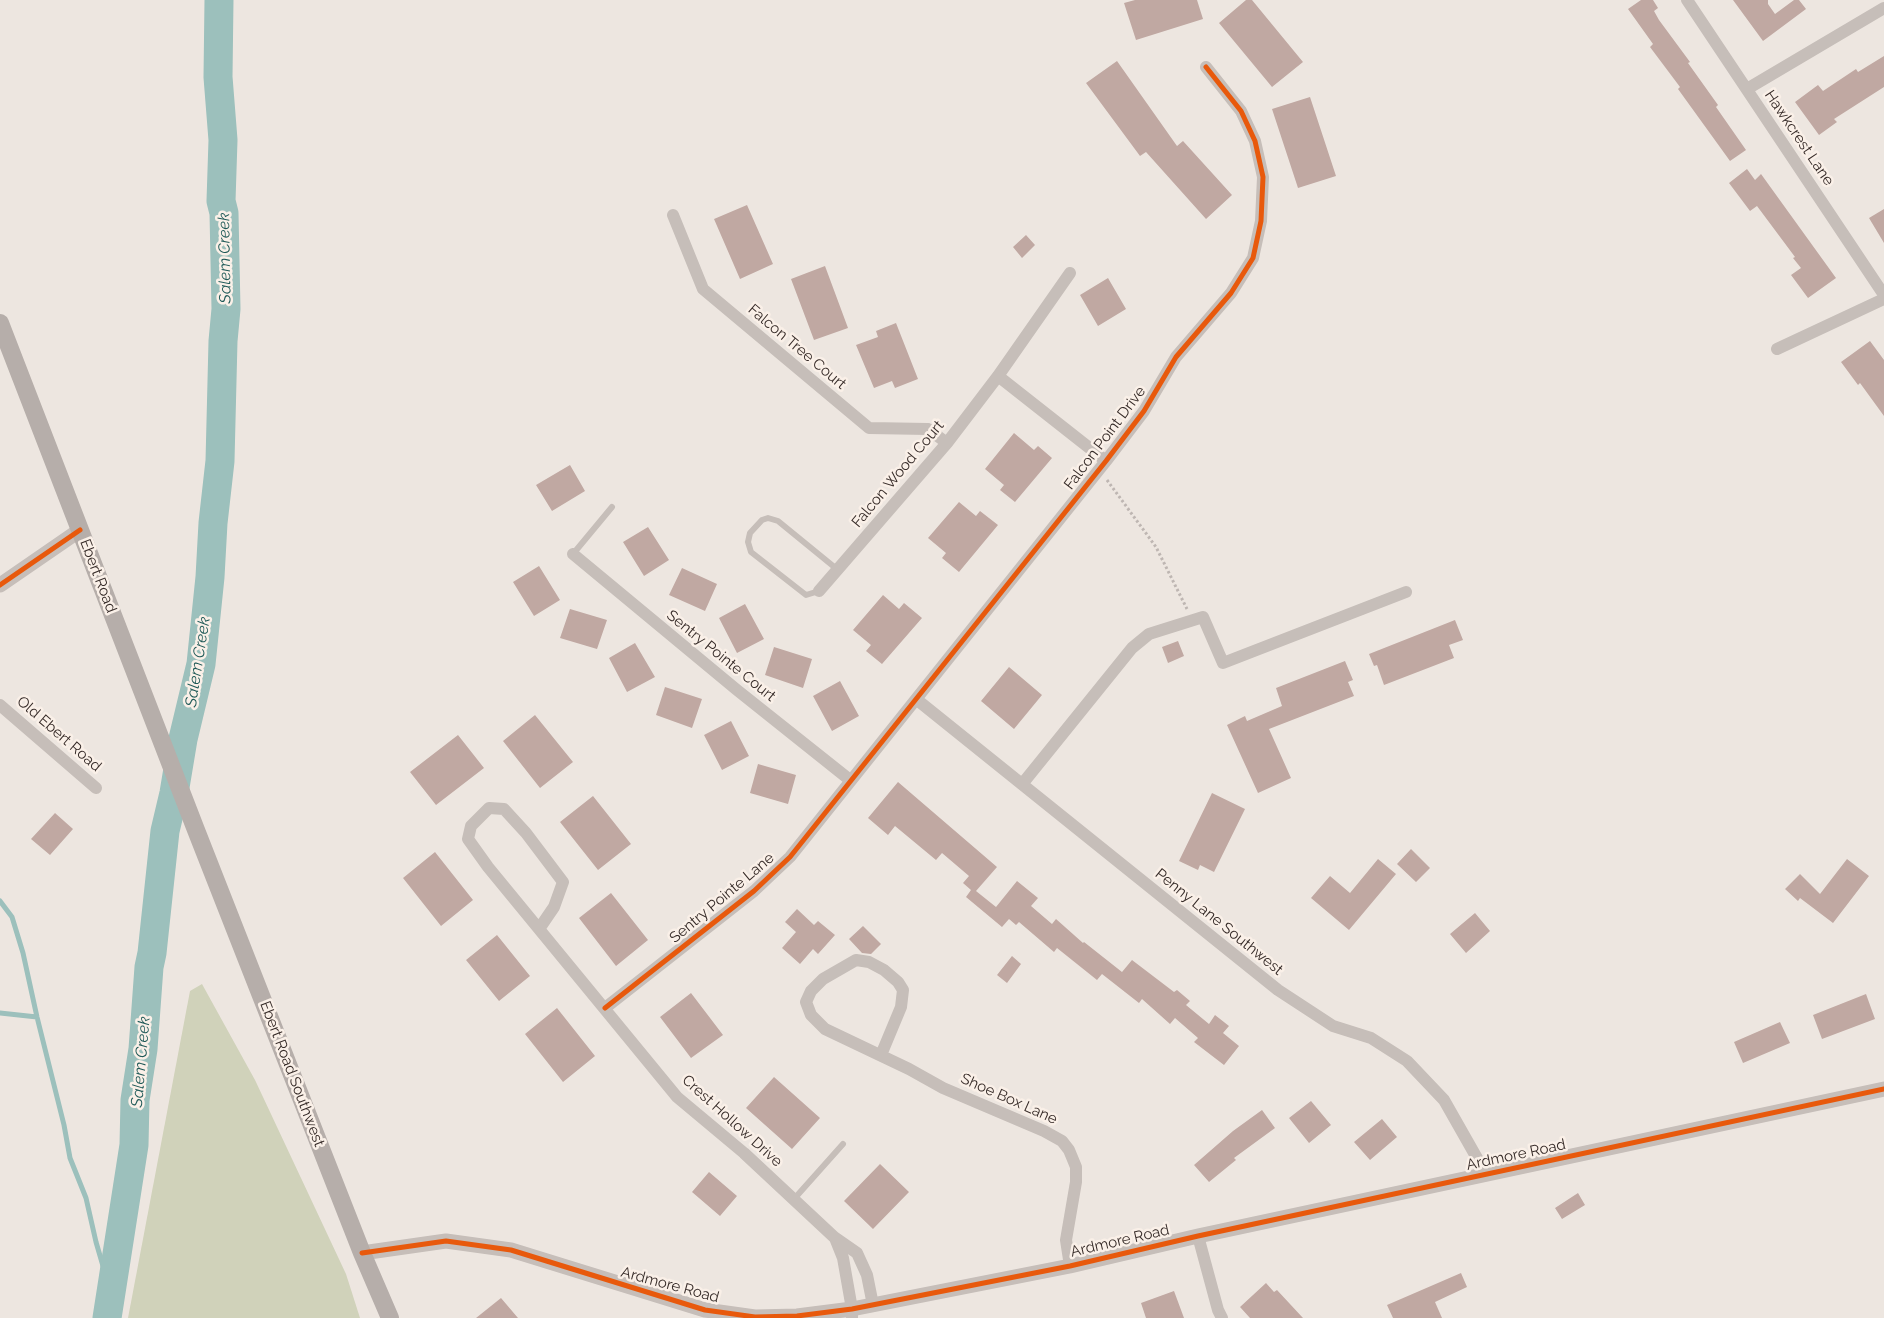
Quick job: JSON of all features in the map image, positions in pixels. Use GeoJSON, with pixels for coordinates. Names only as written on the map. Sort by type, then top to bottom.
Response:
{"type":"FeatureCollection","features":[{"type":"Feature","properties":{"kind":"main road","name":"Ebert Road"},"geometry":{"type":"LineString","coordinates":[[0,322],[196,830]]}},
{"type":"Feature","properties":{"kind":"main road","name":"Ebert Road Southwest"},"geometry":{"type":"LineString","coordinates":[[196,830],[362,1253],[390,1318]]}},
{"type":"Feature","properties":{"kind":"street","name":"Hawkcrest Lane"},"geometry":{"type":"LineString","coordinates":[[1687,0],[1884,295]]}},
{"type":"Feature","properties":{"kind":"street"},"geometry":{"type":"LineString","coordinates":[[1746,89],[1884,8]]}},
{"type":"Feature","properties":{"kind":"street","name":"Falcon Point Drive"},"geometry":{"type":"LineString","coordinates":[[916,699],[1144,411],[1176,357],[1231,293],[1253,258],[1261,221],[1263,177],[1259,159],[1254,141],[1241,111],[1206,66]]}},
{"type":"Feature","properties":{"kind":"street","name":"Falcon Tree Court"},"geometry":{"type":"LineString","coordinates":[[673,215],[703,289],[868,428],[928,429],[947,443]]}},
{"type":"Feature","properties":{"kind":"street","name":"Falcon Wood Court"},"geometry":{"type":"LineString","coordinates":[[819,591],[947,443],[998,376],[1070,273]]}},
{"type":"Feature","properties":{"kind":"street"},"geometry":{"type":"LineString","coordinates":[[1777,350],[1884,299]]}},
{"type":"Feature","properties":{"kind":"street"},"geometry":{"type":"LineString","coordinates":[[998,376],[1102,465]]}},
{"type":"Feature","properties":{"kind":"street"},"geometry":{"type":"LineString","coordinates":[[0,585],[80,530]]}},
{"type":"Feature","properties":{"kind":"street","name":"Sentry Pointe Court"},"geometry":{"type":"LineString","coordinates":[[573,554],[729,684],[850,780]]}},
{"type":"Feature","properties":{"kind":"street"},"geometry":{"type":"LineString","coordinates":[[1023,783],[1132,648],[1149,634],[1202,617],[1223,663],[1406,592]]}},
{"type":"Feature","properties":{"kind":"street","name":"Sentry Pointe Lane"},"geometry":{"type":"LineString","coordinates":[[605,1008],[754,891],[790,857],[916,699]]}},
{"type":"Feature","properties":{"kind":"street","name":"Penny Lane Southwest"},"geometry":{"type":"LineString","coordinates":[[916,699],[1023,783],[1278,990],[1333,1026],[1371,1038],[1407,1061],[1444,1100],[1486,1174]]}},
{"type":"Feature","properties":{"kind":"street","name":"Old Ebert Road"},"geometry":{"type":"LineString","coordinates":[[0,705],[96,788]]}},
{"type":"Feature","properties":{"kind":"street","name":"Crest Hollow Drive"},"geometry":{"type":"LineString","coordinates":[[539,928],[554,907],[564,882],[526,833],[504,809],[488,808],[470,826],[468,839],[488,867],[677,1097],[744,1153],[834,1237],[857,1253],[867,1275],[873,1305]]}},
{"type":"Feature","properties":{"kind":"street","name":"Shoe Box Lane"},"geometry":{"type":"LineString","coordinates":[[881,1055],[900,1007],[903,990],[898,982],[884,970],[869,962],[856,960],[823,979],[811,991],[806,1002],[811,1015],[825,1029],[881,1055],[943,1088],[1044,1131],[1062,1141],[1069,1150],[1076,1167],[1076,1182],[1066,1240],[1070,1266]]}},
{"type":"Feature","properties":{"kind":"street","name":"Ardmore Road"},"geometry":{"type":"LineString","coordinates":[[362,1253],[446,1241],[511,1250],[704,1310],[755,1317],[852,1314],[873,1305],[1070,1266],[1198,1236],[1884,1089]]}},
{"type":"Feature","properties":{"kind":"street"},"geometry":{"type":"LineString","coordinates":[[1198,1236],[1218,1310],[1222,1318]]}},
{"type":"Feature","properties":{"kind":"street","name":"Crest Hollow Drive"},"geometry":{"type":"LineString","coordinates":[[834,1237],[843,1258],[852,1314]]}},
{"type":"Feature","properties":{"kind":"lane"},"geometry":{"type":"LineString","coordinates":[[573,554],[612,507]]}},
{"type":"Feature","properties":{"kind":"lane"},"geometry":{"type":"LineString","coordinates":[[819,591],[806,594],[751,552],[748,542],[750,533],[762,520],[768,518],[778,520],[838,570]]}},
{"type":"Feature","properties":{"kind":"lane"},"geometry":{"type":"LineString","coordinates":[[794,1199],[843,1144]]}},
{"type":"Feature","properties":{"kind":"path"},"geometry":{"type":"LineString","coordinates":[[1102,465],[1122,499],[1156,547],[1192,620]]}},
{"type":"Feature","properties":{"kind":"green space"},"geometry":{"type":"Polygon","coordinates":[[[202,984],[255,1080],[346,1274],[360,1318],[128,1318],[190,991],[202,984]]]}},
{"type":"Feature","properties":{"kind":"building"},"geometry":{"type":"Polygon","coordinates":[[[1135,0],[1197,0],[1203,19],[1136,40],[1124,3],[1135,0]]]}},
{"type":"Feature","properties":{"kind":"building"},"geometry":{"type":"Polygon","coordinates":[[[1246,0],[1252,0],[1303,62],[1272,87],[1219,23],[1246,0]]]}},
{"type":"Feature","properties":{"kind":"building"},"geometry":{"type":"Polygon","coordinates":[[[1641,0],[1653,0],[1658,8],[1654,11],[1659,20],[1690,62],[1688,63],[1718,105],[1716,107],[1746,150],[1730,161],[1678,89],[1680,87],[1650,47],[1653,44],[1628,9],[1641,0]]]}},
{"type":"Feature","properties":{"kind":"building"},"geometry":{"type":"Polygon","coordinates":[[[1733,0],[1768,0],[1768,4],[1775,14],[1794,0],[1799,0],[1806,9],[1763,41],[1733,0]]]}},
{"type":"Feature","properties":{"kind":"building"},"geometry":{"type":"Polygon","coordinates":[[[1884,56],[1884,87],[1834,119],[1837,122],[1819,135],[1795,102],[1818,85],[1823,91],[1856,69],[1858,72],[1884,56]]]}},
{"type":"Feature","properties":{"kind":"building"},"geometry":{"type":"Polygon","coordinates":[[[1117,61],[1177,146],[1183,141],[1232,195],[1206,219],[1146,152],[1140,156],[1086,83],[1117,61]]]}},
{"type":"Feature","properties":{"kind":"building"},"geometry":{"type":"Polygon","coordinates":[[[1310,97],[1336,176],[1298,188],[1272,109],[1310,97]]]}},
{"type":"Feature","properties":{"kind":"building"},"geometry":{"type":"Polygon","coordinates":[[[1747,169],[1755,180],[1761,174],[1836,278],[1808,298],[1791,275],[1801,268],[1793,258],[1795,257],[1757,206],[1750,211],[1729,183],[1747,169]]]}},
{"type":"Feature","properties":{"kind":"building"},"geometry":{"type":"Polygon","coordinates":[[[747,205],[773,264],[740,279],[714,219],[747,205]]]}},
{"type":"Feature","properties":{"kind":"building"},"geometry":{"type":"Polygon","coordinates":[[[1884,209],[1884,243],[1869,218],[1884,209]]]}},
{"type":"Feature","properties":{"kind":"building"},"geometry":{"type":"Polygon","coordinates":[[[1026,235],[1035,245],[1022,258],[1013,247],[1026,235]]]}},
{"type":"Feature","properties":{"kind":"building"},"geometry":{"type":"Polygon","coordinates":[[[825,266],[848,328],[814,340],[791,279],[825,266]]]}},
{"type":"Feature","properties":{"kind":"building"},"geometry":{"type":"Polygon","coordinates":[[[1108,278],[1126,309],[1098,326],[1080,295],[1108,278]]]}},
{"type":"Feature","properties":{"kind":"building"},"geometry":{"type":"Polygon","coordinates":[[[896,323],[918,379],[895,388],[892,381],[874,388],[856,345],[878,337],[876,331],[896,323]]]}},
{"type":"Feature","properties":{"kind":"building"},"geometry":{"type":"Polygon","coordinates":[[[1870,341],[1884,360],[1884,416],[1860,383],[1858,385],[1841,362],[1870,341]]]}},
{"type":"Feature","properties":{"kind":"building"},"geometry":{"type":"Polygon","coordinates":[[[1014,433],[1034,450],[1038,446],[1052,458],[1015,502],[1000,490],[1004,485],[985,469],[1014,433]]]}},
{"type":"Feature","properties":{"kind":"building"},"geometry":{"type":"Polygon","coordinates":[[[570,465],[585,491],[552,511],[536,485],[570,465]]]}},
{"type":"Feature","properties":{"kind":"building"},"geometry":{"type":"Polygon","coordinates":[[[959,502],[976,516],[980,511],[998,525],[959,572],[942,558],[946,553],[928,538],[959,502]]]}},
{"type":"Feature","properties":{"kind":"building"},"geometry":{"type":"Polygon","coordinates":[[[648,527],[669,560],[644,576],[623,542],[648,527]]]}},
{"type":"Feature","properties":{"kind":"building"},"geometry":{"type":"Polygon","coordinates":[[[539,566],[560,600],[534,616],[513,582],[539,566]]]}},
{"type":"Feature","properties":{"kind":"building"},"geometry":{"type":"Polygon","coordinates":[[[682,568],[717,584],[705,611],[669,595],[682,568]]]}},
{"type":"Feature","properties":{"kind":"building"},"geometry":{"type":"Polygon","coordinates":[[[883,595],[899,609],[904,603],[922,618],[882,664],[866,651],[871,645],[853,630],[883,595]]]}},
{"type":"Feature","properties":{"kind":"building"},"geometry":{"type":"Polygon","coordinates":[[[745,604],[764,639],[737,653],[719,618],[745,604]]]}},
{"type":"Feature","properties":{"kind":"building"},"geometry":{"type":"Polygon","coordinates":[[[570,609],[607,620],[597,649],[560,638],[570,609]]]}},
{"type":"Feature","properties":{"kind":"building"},"geometry":{"type":"Polygon","coordinates":[[[1455,620],[1463,640],[1449,645],[1454,658],[1384,685],[1377,665],[1374,666],[1369,654],[1455,620]]]}},
{"type":"Feature","properties":{"kind":"building"},"geometry":{"type":"Polygon","coordinates":[[[1178,641],[1184,656],[1168,663],[1162,647],[1178,641]]]}},
{"type":"Feature","properties":{"kind":"building"},"geometry":{"type":"Polygon","coordinates":[[[635,643],[655,677],[627,692],[609,658],[635,643]]]}},
{"type":"Feature","properties":{"kind":"building"},"geometry":{"type":"Polygon","coordinates":[[[774,647],[812,659],[803,688],[765,675],[774,647]]]}},
{"type":"Feature","properties":{"kind":"building"},"geometry":{"type":"Polygon","coordinates":[[[1345,661],[1353,680],[1348,682],[1354,696],[1269,729],[1291,778],[1258,793],[1227,725],[1245,716],[1247,721],[1282,706],[1276,688],[1345,661]]]}},
{"type":"Feature","properties":{"kind":"building"},"geometry":{"type":"Polygon","coordinates":[[[1009,667],[1042,695],[1014,729],[981,701],[1009,667]]]}},
{"type":"Feature","properties":{"kind":"building"},"geometry":{"type":"Polygon","coordinates":[[[840,681],[859,716],[832,731],[813,696],[840,681]]]}},
{"type":"Feature","properties":{"kind":"building"},"geometry":{"type":"Polygon","coordinates":[[[665,687],[702,699],[692,728],[656,715],[665,687]]]}},
{"type":"Feature","properties":{"kind":"building"},"geometry":{"type":"Polygon","coordinates":[[[535,715],[573,762],[540,788],[503,741],[535,715]]]}},
{"type":"Feature","properties":{"kind":"building"},"geometry":{"type":"Polygon","coordinates":[[[731,721],[749,756],[722,770],[704,735],[731,721]]]}},
{"type":"Feature","properties":{"kind":"building"},"geometry":{"type":"Polygon","coordinates":[[[458,735],[484,768],[436,805],[410,772],[458,735]]]}},
{"type":"Feature","properties":{"kind":"building"},"geometry":{"type":"Polygon","coordinates":[[[758,764],[796,775],[788,804],[750,793],[758,764]]]}},
{"type":"Feature","properties":{"kind":"building"},"geometry":{"type":"Polygon","coordinates":[[[898,782],[997,867],[976,891],[996,907],[1017,881],[1038,898],[1031,906],[1052,924],[1056,919],[1083,943],[1122,972],[1132,960],[1174,992],[1177,990],[1190,1001],[1186,1005],[1209,1024],[1215,1015],[1229,1026],[1223,1033],[1239,1046],[1224,1065],[1194,1042],[1198,1038],[1175,1018],[1170,1024],[1142,999],[1139,1003],[1102,974],[1097,980],[1057,948],[1054,952],[1019,922],[1016,925],[1009,919],[1002,927],[966,897],[971,890],[963,883],[969,876],[942,853],[936,860],[895,826],[888,835],[868,818],[898,782]]]}},
{"type":"Feature","properties":{"kind":"building"},"geometry":{"type":"Polygon","coordinates":[[[1212,793],[1245,809],[1214,872],[1200,865],[1198,870],[1179,861],[1212,793]]]}},
{"type":"Feature","properties":{"kind":"building"},"geometry":{"type":"Polygon","coordinates":[[[593,796],[631,844],[598,870],[560,822],[593,796]]]}},
{"type":"Feature","properties":{"kind":"building"},"geometry":{"type":"Polygon","coordinates":[[[55,813],[73,829],[50,855],[31,839],[55,813]]]}},
{"type":"Feature","properties":{"kind":"building"},"geometry":{"type":"Polygon","coordinates":[[[1411,849],[1430,868],[1416,882],[1397,864],[1411,849]]]}},
{"type":"Feature","properties":{"kind":"building"},"geometry":{"type":"Polygon","coordinates":[[[435,852],[473,900],[441,926],[403,878],[435,852]]]}},
{"type":"Feature","properties":{"kind":"building"},"geometry":{"type":"Polygon","coordinates":[[[1378,859],[1396,874],[1349,930],[1311,898],[1330,876],[1350,893],[1378,859]]]}},
{"type":"Feature","properties":{"kind":"building"},"geometry":{"type":"Polygon","coordinates":[[[1847,859],[1869,876],[1833,923],[1800,898],[1798,901],[1785,889],[1800,874],[1820,894],[1847,859]]]}},
{"type":"Feature","properties":{"kind":"building"},"geometry":{"type":"Polygon","coordinates":[[[611,893],[648,940],[616,966],[579,918],[611,893]]]}},
{"type":"Feature","properties":{"kind":"building"},"geometry":{"type":"Polygon","coordinates":[[[797,909],[814,925],[818,921],[835,935],[818,954],[813,949],[800,964],[782,948],[796,932],[785,922],[797,909]]]}},
{"type":"Feature","properties":{"kind":"building"},"geometry":{"type":"Polygon","coordinates":[[[1475,913],[1490,931],[1466,953],[1450,934],[1475,913]]]}},
{"type":"Feature","properties":{"kind":"building"},"geometry":{"type":"Polygon","coordinates":[[[863,926],[881,944],[871,954],[862,953],[849,939],[863,926]]]}},
{"type":"Feature","properties":{"kind":"building"},"geometry":{"type":"Polygon","coordinates":[[[497,935],[530,976],[499,1001],[466,960],[497,935]]]}},
{"type":"Feature","properties":{"kind":"building"},"geometry":{"type":"Polygon","coordinates":[[[1012,956],[1021,964],[1007,983],[997,975],[1012,956]]]}},
{"type":"Feature","properties":{"kind":"building"},"geometry":{"type":"Polygon","coordinates":[[[691,993],[723,1035],[691,1058],[660,1017],[691,993]]]}},
{"type":"Feature","properties":{"kind":"building"},"geometry":{"type":"Polygon","coordinates":[[[1866,994],[1875,1019],[1822,1039],[1813,1015],[1866,994]]]}},
{"type":"Feature","properties":{"kind":"building"},"geometry":{"type":"Polygon","coordinates":[[[557,1008],[595,1056],[563,1082],[525,1034],[557,1008]]]}},
{"type":"Feature","properties":{"kind":"building"},"geometry":{"type":"Polygon","coordinates":[[[1780,1022],[1790,1043],[1743,1063],[1734,1042],[1780,1022]]]}},
{"type":"Feature","properties":{"kind":"building"},"geometry":{"type":"Polygon","coordinates":[[[774,1077],[820,1118],[792,1149],[746,1108],[774,1077]]]}},
{"type":"Feature","properties":{"kind":"building"},"geometry":{"type":"Polygon","coordinates":[[[1311,1101],[1331,1125],[1309,1143],[1289,1118],[1311,1101]]]}},
{"type":"Feature","properties":{"kind":"building"},"geometry":{"type":"Polygon","coordinates":[[[1262,1110],[1275,1128],[1234,1158],[1236,1160],[1209,1182],[1194,1165],[1233,1131],[1262,1110]]]}},
{"type":"Feature","properties":{"kind":"building"},"geometry":{"type":"Polygon","coordinates":[[[1382,1119],[1397,1137],[1370,1160],[1354,1142],[1382,1119]]]}},
{"type":"Feature","properties":{"kind":"building"},"geometry":{"type":"Polygon","coordinates":[[[880,1164],[909,1192],[873,1229],[844,1201],[880,1164]]]}},
{"type":"Feature","properties":{"kind":"building"},"geometry":{"type":"Polygon","coordinates":[[[709,1172],[737,1196],[720,1216],[692,1192],[709,1172]]]}},
{"type":"Feature","properties":{"kind":"building"},"geometry":{"type":"Polygon","coordinates":[[[1578,1193],[1585,1205],[1562,1219],[1555,1208],[1578,1193]]]}},
{"type":"Feature","properties":{"kind":"building"},"geometry":{"type":"Polygon","coordinates":[[[1461,1273],[1467,1287],[1435,1302],[1442,1318],[1393,1318],[1387,1305],[1461,1273]]]}},
{"type":"Feature","properties":{"kind":"building"},"geometry":{"type":"Polygon","coordinates":[[[1266,1283],[1274,1292],[1277,1290],[1303,1318],[1250,1318],[1240,1307],[1266,1283]]]}},
{"type":"Feature","properties":{"kind":"building"},"geometry":{"type":"Polygon","coordinates":[[[1174,1291],[1184,1318],[1146,1318],[1141,1303],[1174,1291]]]}},
{"type":"Feature","properties":{"kind":"building"},"geometry":{"type":"Polygon","coordinates":[[[501,1298],[518,1318],[476,1318],[501,1298]]]}},
{"type":"Feature","properties":{"kind":"waterway","name":"Salem Creek"},"geometry":{"type":"LineString","coordinates":[[107,1318],[134,1145],[135,1100],[143,1049],[149,967],[165,831],[174,793],[183,739],[201,664],[220,461],[223,341],[226,309],[224,213],[221,201],[223,140],[218,77],[219,0]]}},
{"type":"Feature","properties":{"kind":"waterway"},"geometry":{"type":"LineString","coordinates":[[0,901],[12,917],[23,953],[64,1125],[70,1158],[86,1198],[110,1290]]}},
{"type":"Feature","properties":{"kind":"waterway"},"geometry":{"type":"LineString","coordinates":[[0,1013],[37,1017]]}},
{"type":"Feature","properties":{"kind":"cycle path"},"geometry":{"type":"LineString","coordinates":[[605,1008],[754,891],[790,857],[1106,461],[1144,411],[1176,357],[1231,293],[1253,258],[1261,221],[1263,177],[1255,141],[1241,111],[1206,67]]}},
{"type":"Feature","properties":{"kind":"cycle path"},"geometry":{"type":"LineString","coordinates":[[0,585],[80,530]]}},
{"type":"Feature","properties":{"kind":"cycle path"},"geometry":{"type":"LineString","coordinates":[[362,1253],[446,1241],[511,1250],[705,1310],[755,1317],[797,1316],[852,1309],[1070,1266],[1198,1236],[1884,1089]]}}]}
